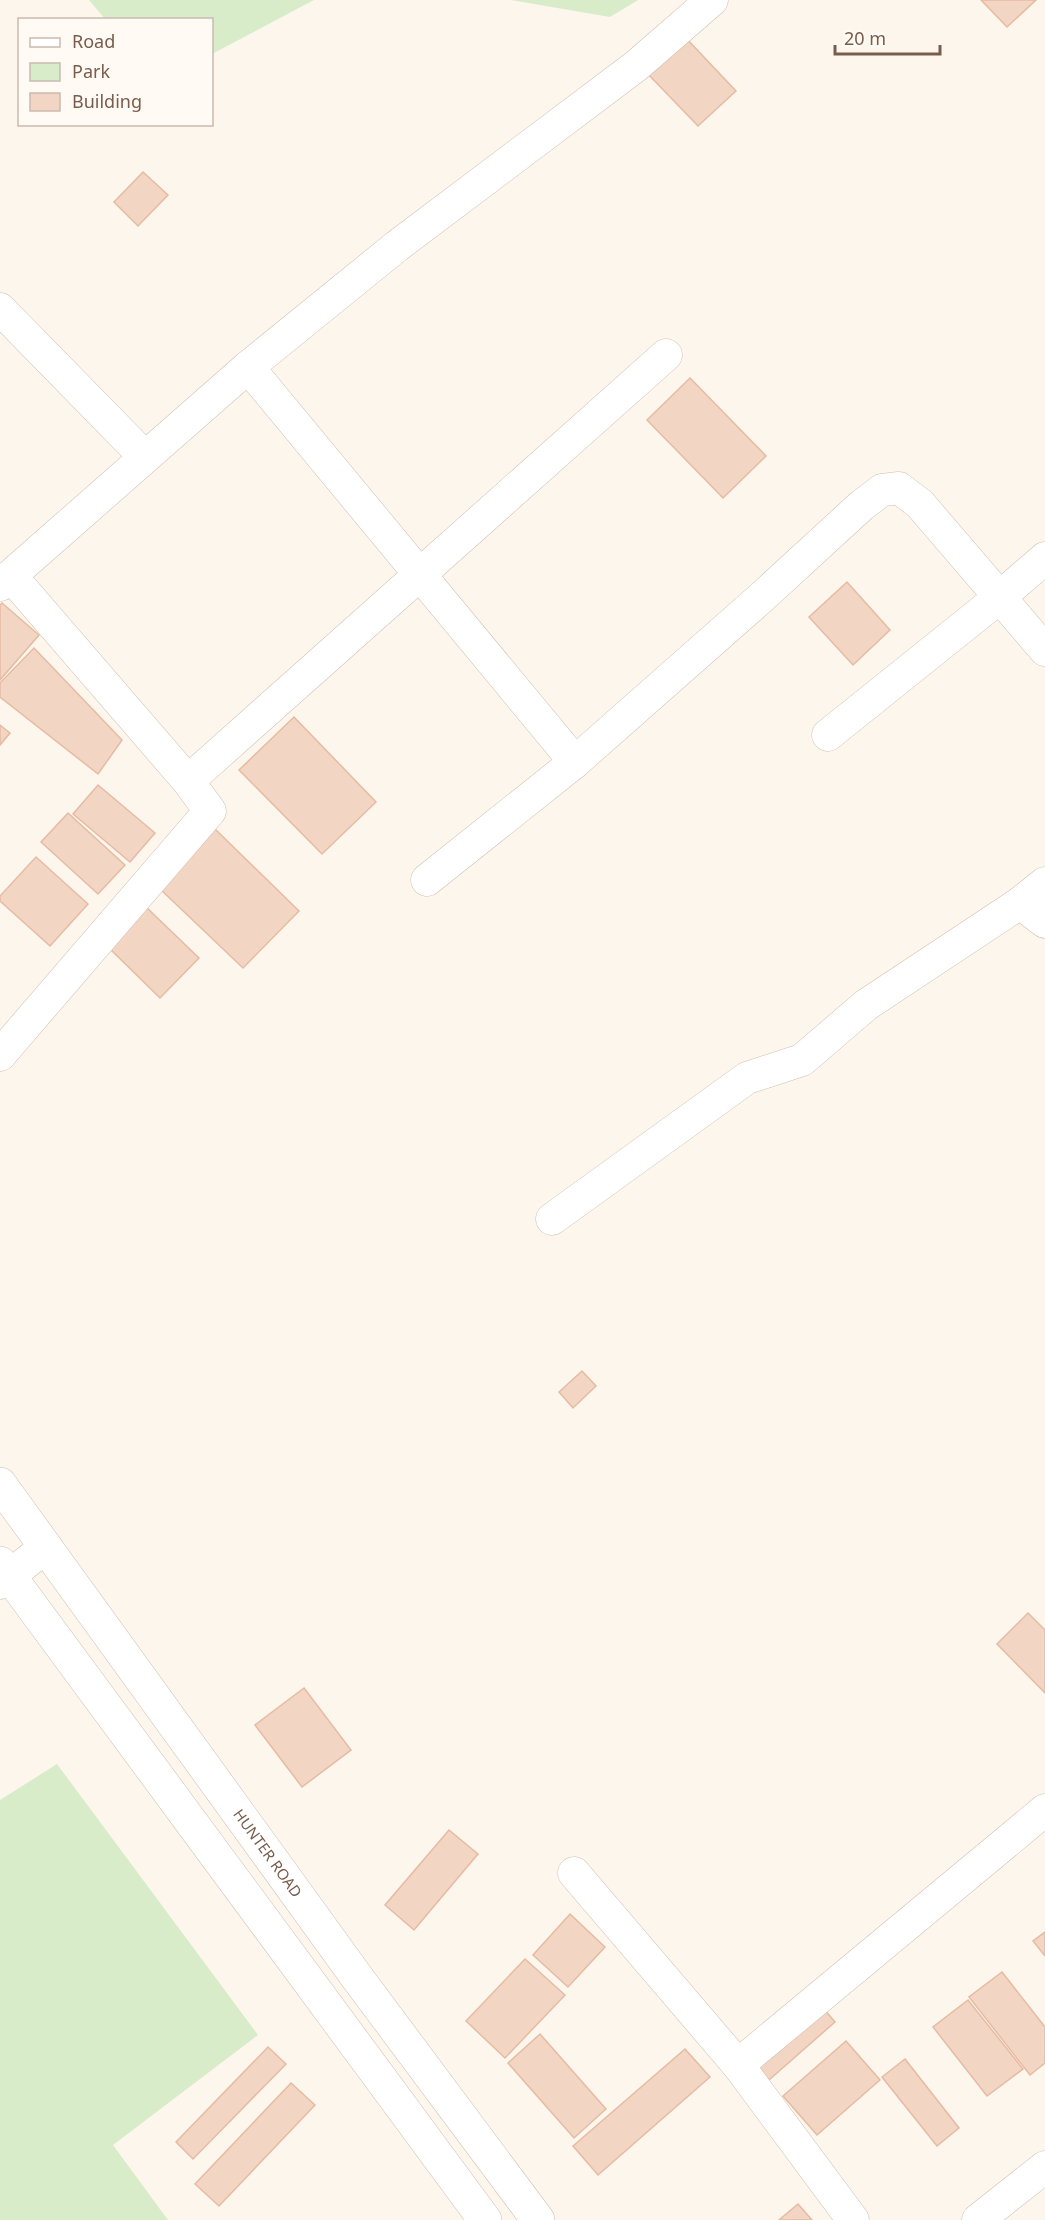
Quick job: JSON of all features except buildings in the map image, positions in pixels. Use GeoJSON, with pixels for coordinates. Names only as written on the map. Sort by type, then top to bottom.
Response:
{"type":"FeatureCollection","features":[{"type":"Feature","properties":{"kind":"street"},"geometry":{"type":"LineString","coordinates":[[0,1055],[210,811],[188,781],[6,580],[248,367],[397,246],[636,66],[712,0]]}},
{"type":"Feature","properties":{"kind":"street"},"geometry":{"type":"LineString","coordinates":[[0,309],[145,458]]}},
{"type":"Feature","properties":{"kind":"street"},"geometry":{"type":"LineString","coordinates":[[188,781],[666,355]]}},
{"type":"Feature","properties":{"kind":"street"},"geometry":{"type":"LineString","coordinates":[[248,367],[575,762]]}},
{"type":"Feature","properties":{"kind":"street"},"geometry":{"type":"LineString","coordinates":[[427,880],[575,762],[861,506],[882,490],[899,488],[920,504],[1045,650]]}},
{"type":"Feature","properties":{"kind":"street"},"geometry":{"type":"LineString","coordinates":[[828,735],[1045,558]]}},
{"type":"Feature","properties":{"kind":"street"},"geometry":{"type":"LineString","coordinates":[[552,1219],[747,1078],[802,1060],[866,1005],[1020,903],[1045,883]]}},
{"type":"Feature","properties":{"kind":"street"},"geometry":{"type":"LineString","coordinates":[[1020,903],[1045,921]]}},
{"type":"Feature","properties":{"kind":"street","name":"HUNTER ROAD"},"geometry":{"type":"LineString","coordinates":[[0,1485],[360,1980],[538,2220]]}},
{"type":"Feature","properties":{"kind":"street"},"geometry":{"type":"LineString","coordinates":[[46,1546],[3,1574],[485,2220]]}},
{"type":"Feature","properties":{"kind":"street"},"geometry":{"type":"LineString","coordinates":[[738,2064],[1045,1810]]}},
{"type":"Feature","properties":{"kind":"street"},"geometry":{"type":"LineString","coordinates":[[574,1873],[738,2064],[853,2220]]}},
{"type":"Feature","properties":{"kind":"street"},"geometry":{"type":"LineString","coordinates":[[978,2220],[1045,2167]]}},
{"type":"Feature","properties":{"kind":"green space"},"geometry":{"type":"Polygon","coordinates":[[[89,0],[314,0],[213,53],[213,18],[104,18],[89,0]]]}},
{"type":"Feature","properties":{"kind":"green space"},"geometry":{"type":"Polygon","coordinates":[[[511,0],[638,0],[610,17],[511,0]]]}},
{"type":"Feature","properties":{"kind":"green space"},"geometry":{"type":"Polygon","coordinates":[[[57,1764],[258,2035],[113,2145],[168,2220],[0,2220],[0,1800],[57,1764]]]}}]}
